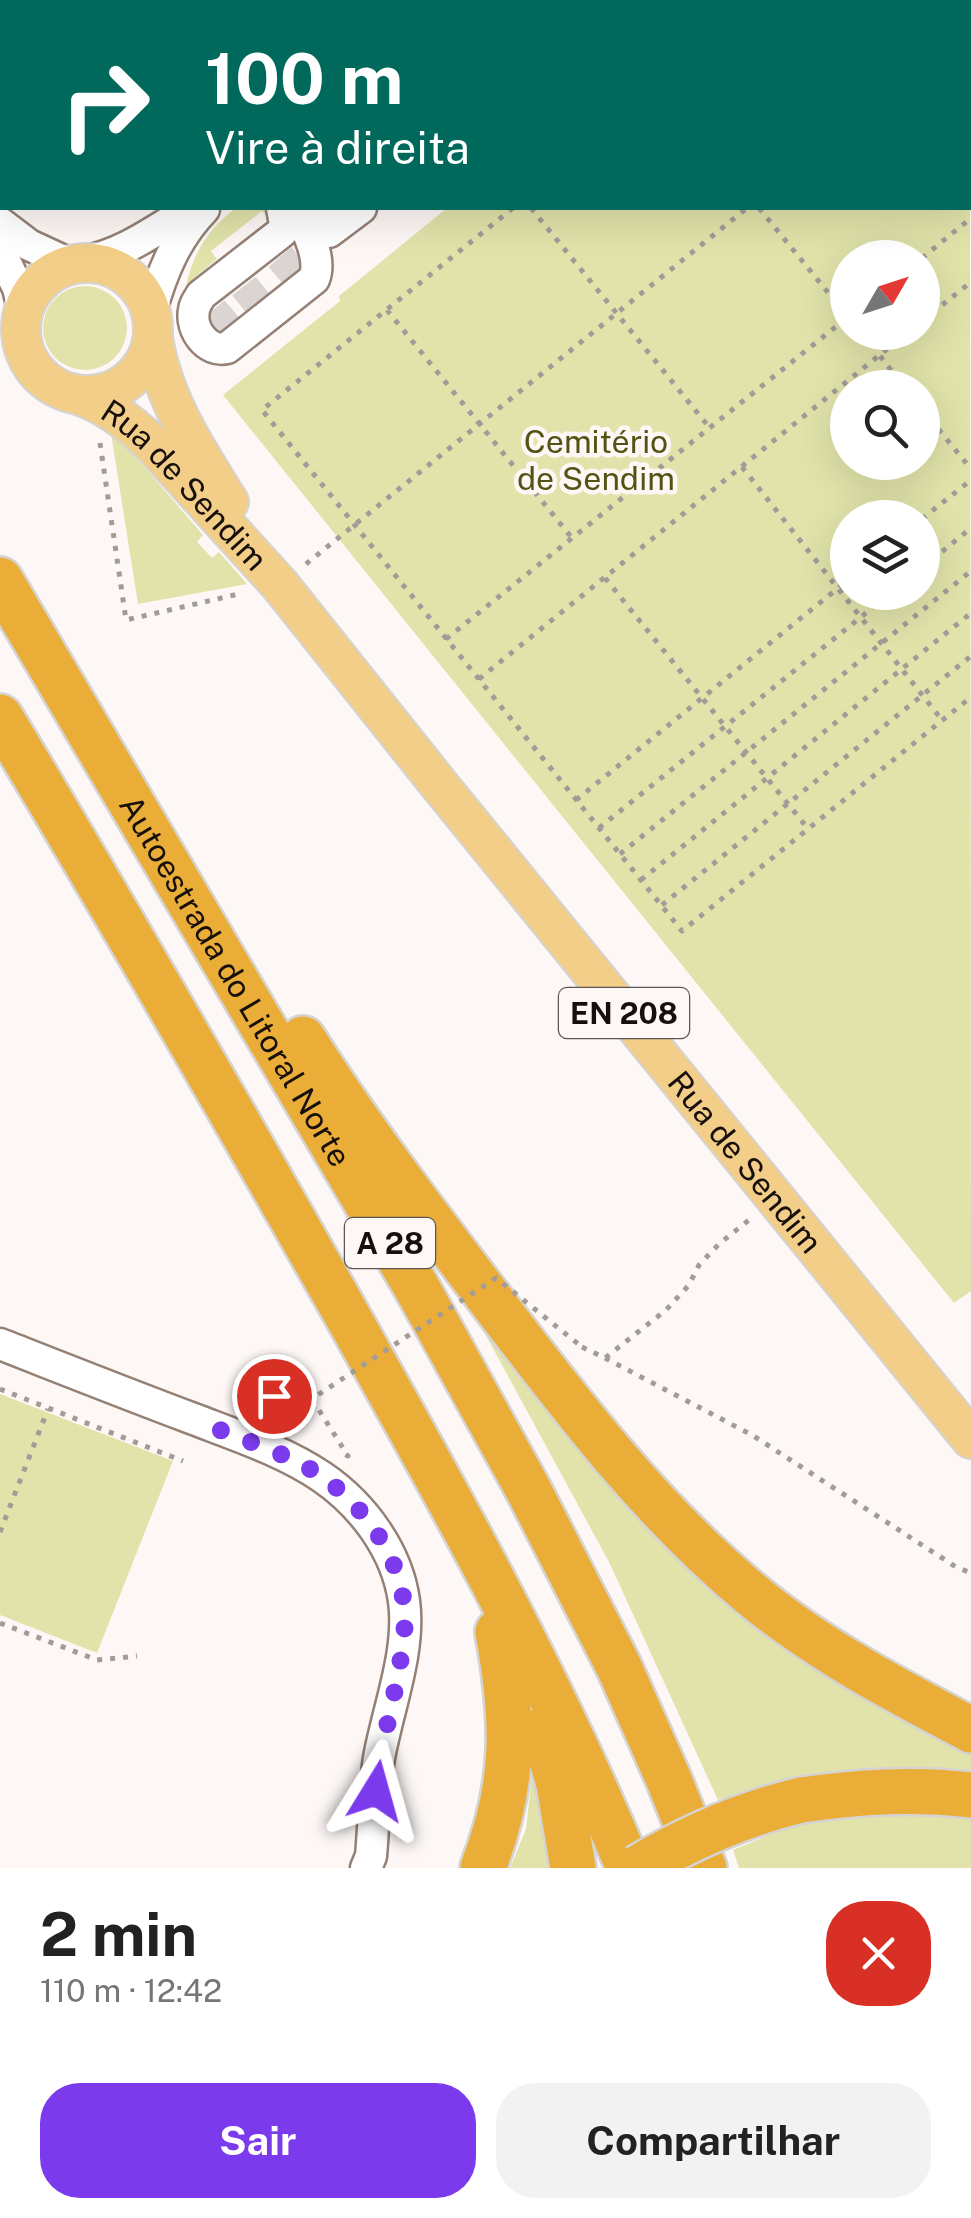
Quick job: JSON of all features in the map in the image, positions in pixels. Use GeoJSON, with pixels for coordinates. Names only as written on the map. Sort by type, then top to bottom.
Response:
{"type":"FeatureCollection","features":[{"type":"Feature","properties":{"kind":"highway","name":"Autoestrada do Litoral Norte"},"geometry":{"type":"LineString","coordinates":[[0,580],[417,1288],[528,1488],[619,1667],[704,1868]]}},
{"type":"Feature","properties":{"kind":"highway"},"geometry":{"type":"LineString","coordinates":[[34,639],[219,910],[329,1080],[583,1420],[654,1502],[719,1566],[781,1616],[868,1674],[971,1730]]}},
{"type":"Feature","properties":{"kind":"highway","name":"Autoestrada do Litoral Norte"},"geometry":{"type":"LineString","coordinates":[[0,717],[224,1098],[436,1475],[547,1685],[629,1868]]}},
{"type":"Feature","properties":{"kind":"highway"},"geometry":{"type":"LineString","coordinates":[[436,1475],[462,1554],[544,1732],[559,1784],[574,1868]]}},
{"type":"Feature","properties":{"kind":"highway"},"geometry":{"type":"LineString","coordinates":[[483,1868],[502,1813],[510,1754],[508,1688],[498,1632]]}},
{"type":"Feature","properties":{"kind":"highway"},"geometry":{"type":"LineString","coordinates":[[638,1868],[729,1822],[801,1800],[902,1790],[971,1795]]}},
{"type":"Feature","properties":{"kind":"main road"},"geometry":{"type":"LineString","coordinates":[[0,342],[19,353],[44,381],[62,391],[87,398],[120,388],[137,374],[148,357],[152,324],[144,294],[132,280],[100,264],[69,266],[14,298],[22,348],[31,366]]}},
{"type":"Feature","properties":{"kind":"main road","name":"Rua de Sendim"},"geometry":{"type":"LineString","coordinates":[[152,324],[158,364],[187,432],[280,585]]}},
{"type":"Feature","properties":{"kind":"main road","name":"Rua de Sendim"},"geometry":{"type":"LineString","coordinates":[[87,398],[131,424],[151,443],[280,585],[971,1439]]}},
{"type":"Feature","properties":{"kind":"street"},"geometry":{"type":"LineString","coordinates":[[0,223],[29,245],[69,266],[110,255],[189,210]]}},
{"type":"Feature","properties":{"kind":"street"},"geometry":{"type":"LineString","coordinates":[[152,324],[172,251],[204,210]]}},
{"type":"Feature","properties":{"kind":"street"},"geometry":{"type":"LineString","coordinates":[[282,210],[285,225],[254,292],[314,279],[318,268],[299,210]]}},
{"type":"Feature","properties":{"kind":"street"},"geometry":{"type":"LineString","coordinates":[[325,220],[355,210]]}},
{"type":"Feature","properties":{"kind":"street"},"geometry":{"type":"LineString","coordinates":[[0,251],[14,298]]}},
{"type":"Feature","properties":{"kind":"street"},"geometry":{"type":"LineString","coordinates":[[0,1344],[294,1461],[323,1478],[380,1536],[397,1572],[404,1602],[404,1632],[379,1759],[371,1856],[366,1868]]}},
{"type":"Feature","properties":{"kind":"path"},"geometry":{"type":"LineString","coordinates":[[511,210],[262,410],[682,931],[971,697]]}},
{"type":"Feature","properties":{"kind":"path"},"geometry":{"type":"LineString","coordinates":[[533,210],[710,428]]}},
{"type":"Feature","properties":{"kind":"path"},"geometry":{"type":"LineString","coordinates":[[87,398],[126,620],[280,585],[744,210]]}},
{"type":"Feature","properties":{"kind":"path"},"geometry":{"type":"LineString","coordinates":[[761,210],[830,295]]}},
{"type":"Feature","properties":{"kind":"path"},"geometry":{"type":"LineString","coordinates":[[940,243],[971,218]]}},
{"type":"Feature","properties":{"kind":"path"},"geometry":{"type":"LineString","coordinates":[[940,307],[971,282]]}},
{"type":"Feature","properties":{"kind":"path"},"geometry":{"type":"LineString","coordinates":[[387,310],[572,538]]}},
{"type":"Feature","properties":{"kind":"path"},"geometry":{"type":"LineString","coordinates":[[446,639],[830,331]]}},
{"type":"Feature","properties":{"kind":"path"},"geometry":{"type":"LineString","coordinates":[[478,680],[887,350]]}},
{"type":"Feature","properties":{"kind":"path"},"geometry":{"type":"LineString","coordinates":[[880,356],[891,370]]}},
{"type":"Feature","properties":{"kind":"path"},"geometry":{"type":"LineString","coordinates":[[940,431],[971,468]]}},
{"type":"Feature","properties":{"kind":"path"},"geometry":{"type":"LineString","coordinates":[[742,467],[830,579]]}},
{"type":"Feature","properties":{"kind":"path"},"geometry":{"type":"LineString","coordinates":[[940,505],[971,480]]}},
{"type":"Feature","properties":{"kind":"path"},"geometry":{"type":"LineString","coordinates":[[940,553],[971,528]]}},
{"type":"Feature","properties":{"kind":"path"},"geometry":{"type":"LineString","coordinates":[[620,854],[971,570]]}},
{"type":"Feature","properties":{"kind":"path"},"geometry":{"type":"LineString","coordinates":[[604,578],[809,830]]}},
{"type":"Feature","properties":{"kind":"path"},"geometry":{"type":"LineString","coordinates":[[576,800],[830,594]]}},
{"type":"Feature","properties":{"kind":"path"},"geometry":{"type":"LineString","coordinates":[[855,610],[942,720]]}},
{"type":"Feature","properties":{"kind":"path"},"geometry":{"type":"LineString","coordinates":[[599,828],[870,610]]}},
{"type":"Feature","properties":{"kind":"path"},"geometry":{"type":"LineString","coordinates":[[641,880],[971,613]]}},
{"type":"Feature","properties":{"kind":"path"},"geometry":{"type":"LineString","coordinates":[[662,906],[971,656]]}},
{"type":"Feature","properties":{"kind":"path"},"geometry":{"type":"LineString","coordinates":[[605,1358],[666,1310],[689,1284],[700,1264],[775,1199]]}},
{"type":"Feature","properties":{"kind":"path"},"geometry":{"type":"LineString","coordinates":[[290,1430],[275,1424],[496,1278],[582,1348],[752,1435],[870,1514],[971,1574]]}},
{"type":"Feature","properties":{"kind":"path"},"geometry":{"type":"LineString","coordinates":[[220,1430],[300,1380],[348,1456],[334,1449]]}},
{"type":"Feature","properties":{"kind":"path"},"geometry":{"type":"LineString","coordinates":[[0,1390],[183,1460]]}},
{"type":"Feature","properties":{"kind":"path"},"geometry":{"type":"LineString","coordinates":[[0,1532],[48,1409]]}},
{"type":"Feature","properties":{"kind":"path"},"geometry":{"type":"LineString","coordinates":[[0,1624],[96,1660],[138,1656]]}},
{"type":"Feature","properties":{"kind":"green space"},"geometry":{"type":"Polygon","coordinates":[[[234,210],[274,210],[269,218],[262,211],[211,251],[217,259],[195,277],[191,296],[185,295],[201,246],[234,210]]]}},
{"type":"Feature","properties":{"kind":"green space","name":"Cemitério de Sendim"},"geometry":{"type":"Polygon","coordinates":[[[445,210],[970,210],[971,1291],[954,1303],[223,395],[340,301],[339,296],[445,210]]]}},
{"type":"Feature","properties":{"kind":"green space"},"geometry":{"type":"Polygon","coordinates":[[[85,286],[101,289],[115,298],[124,312],[124,344],[115,358],[101,367],[85,370],[69,367],[55,358],[46,344],[43,328],[46,312],[55,298],[69,289],[85,286]]]}},
{"type":"Feature","properties":{"kind":"green space"},"geometry":{"type":"Polygon","coordinates":[[[110,427],[203,535],[197,542],[212,558],[219,552],[247,584],[138,604],[110,427]]]}},
{"type":"Feature","properties":{"kind":"green space"},"geometry":{"type":"Polygon","coordinates":[[[458,1284],[605,1474],[971,1745],[971,1776],[839,1774],[718,1800],[609,1562],[458,1284]]]}},
{"type":"Feature","properties":{"kind":"green space"},"geometry":{"type":"Polygon","coordinates":[[[0,1394],[173,1461],[97,1653],[0,1615],[0,1394]]]}},
{"type":"Feature","properties":{"kind":"green space"},"geometry":{"type":"Polygon","coordinates":[[[533,1766],[555,1868],[510,1868],[526,1829],[533,1766]]]}},
{"type":"Feature","properties":{"kind":"green space"},"geometry":{"type":"Polygon","coordinates":[[[847,1813],[971,1813],[971,1868],[739,1868],[733,1850],[790,1826],[847,1813]]]}},
{"type":"Feature","properties":{"kind":"tunnel"},"geometry":{"type":"LineString","coordinates":[[280,257],[296,276]]}},
{"type":"Feature","properties":{"kind":"tunnel"},"geometry":{"type":"LineString","coordinates":[[244,286],[260,306]]}},
{"type":"Feature","properties":{"kind":"tunnel"},"geometry":{"type":"LineString","coordinates":[[213,310],[230,330]]}},
{"type":"Feature","properties":{"kind":"route"},"geometry":{"type":"LineString","coordinates":[[274,1396],[220,1430],[294,1461],[323,1478],[344,1495],[380,1536],[397,1572],[404,1602],[404,1632],[376,1791]]}}]}
